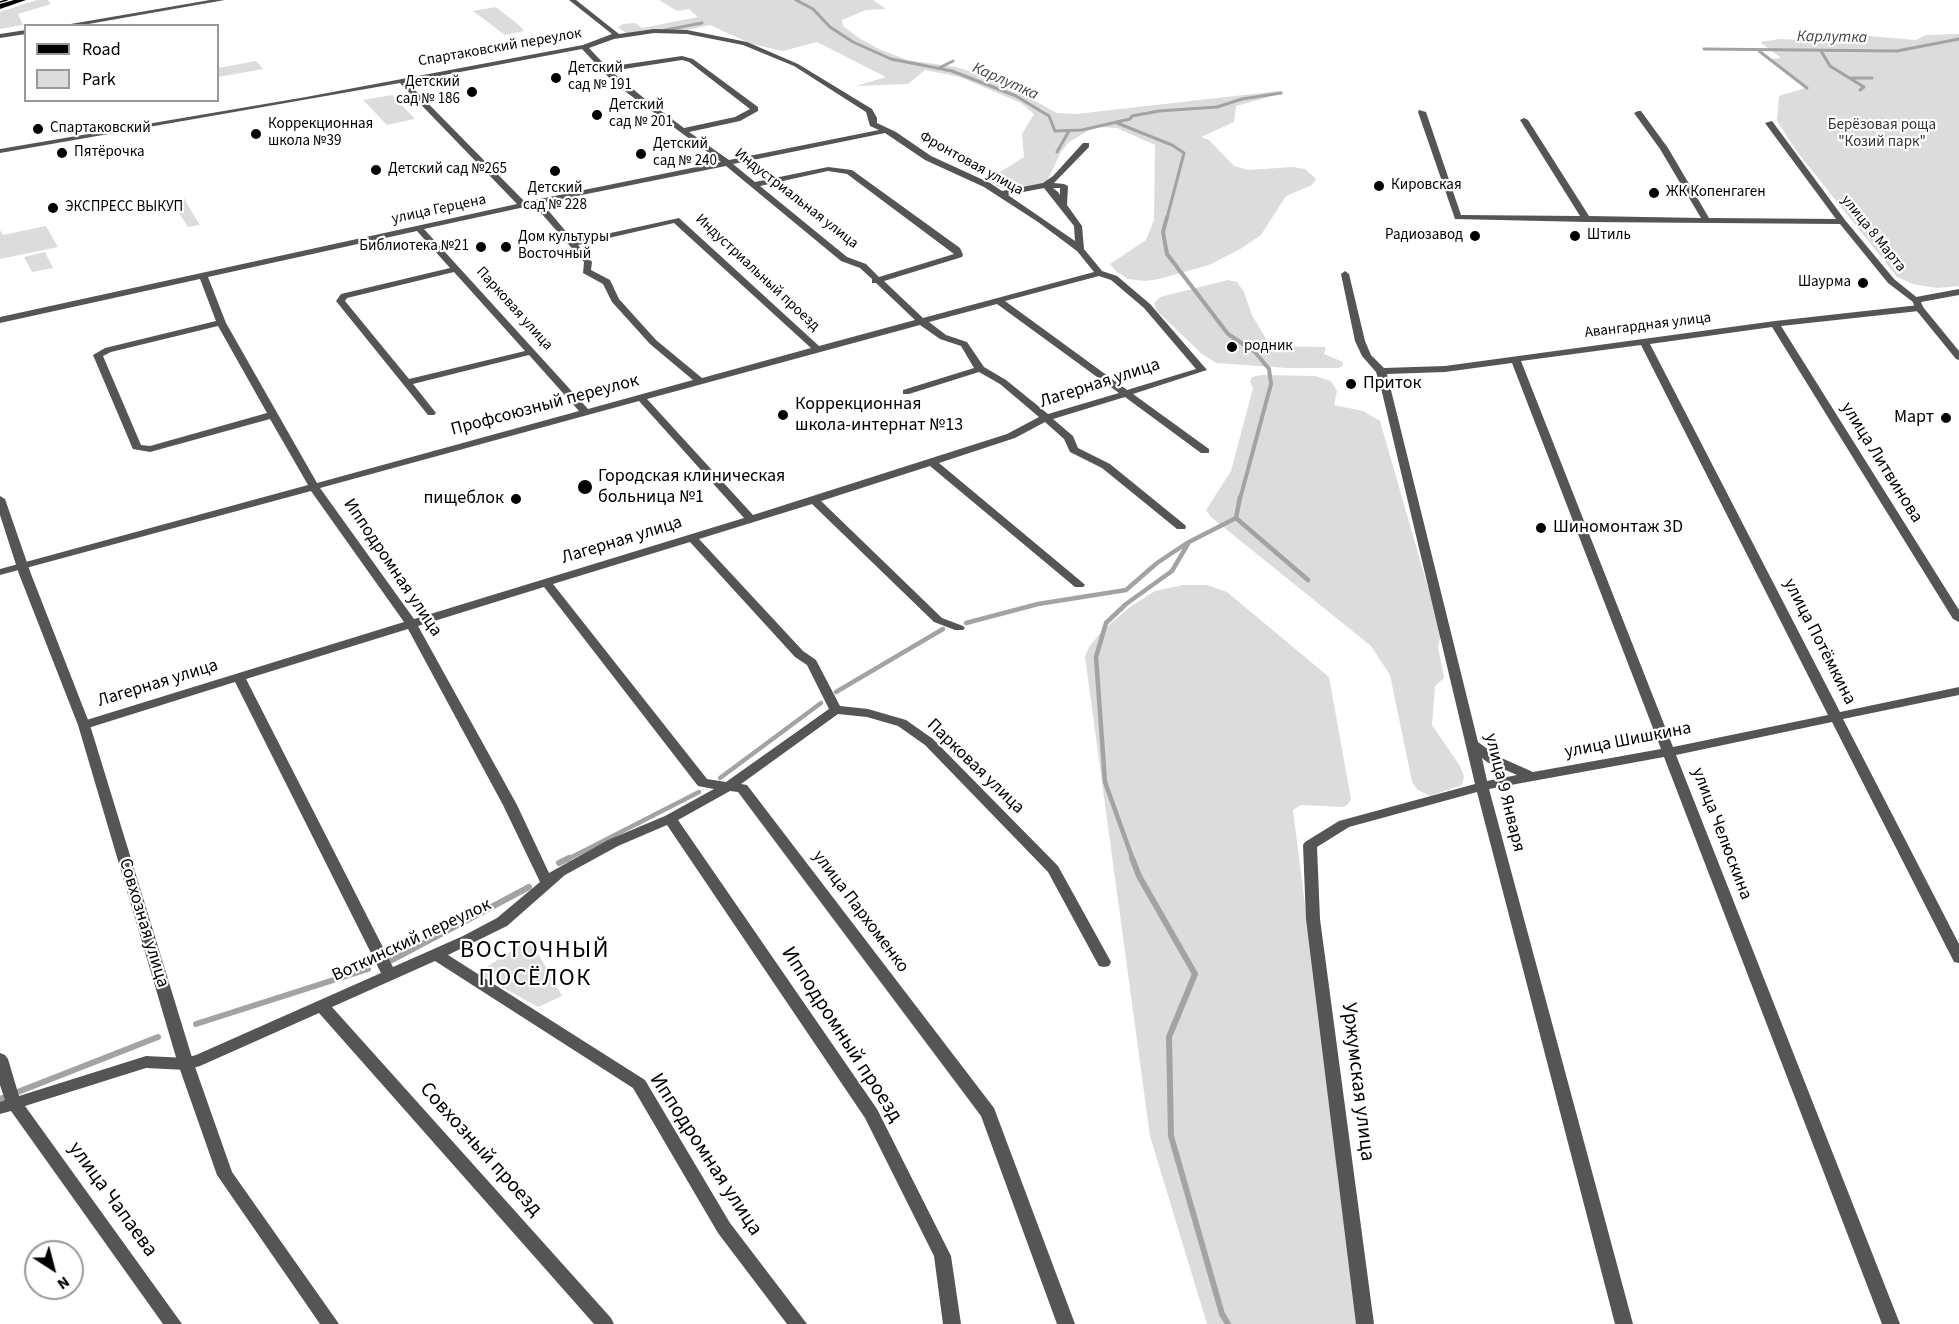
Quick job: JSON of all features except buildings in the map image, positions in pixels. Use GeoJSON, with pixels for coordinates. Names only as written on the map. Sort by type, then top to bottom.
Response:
{"type":"FeatureCollection","features":[{"type":"Feature","properties":{"kind":"main road"},"geometry":{"type":"LineString","coordinates":[[0,7],[22,0]]}},
{"type":"Feature","properties":{"kind":"street"},"geometry":{"type":"LineString","coordinates":[[74,24],[222,0]]}},
{"type":"Feature","properties":{"kind":"street"},"geometry":{"type":"LineString","coordinates":[[572,0],[616,34],[613,37]]}},
{"type":"Feature","properties":{"kind":"street","name":"Фронтовая улица"},"geometry":{"type":"LineString","coordinates":[[613,37],[670,30],[745,42],[796,65],[869,111],[873,124],[893,134],[928,158],[1002,194],[1080,249],[1099,273]]}},
{"type":"Feature","properties":{"kind":"street"},"geometry":{"type":"LineString","coordinates":[[0,36],[24,32]]}},
{"type":"Feature","properties":{"kind":"street","name":"Спартаковский переулок"},"geometry":{"type":"LineString","coordinates":[[0,151],[584,47],[613,37]]}},
{"type":"Feature","properties":{"kind":"street","name":"Индустриальная улица"},"geometry":{"type":"LineString","coordinates":[[584,47],[618,82],[727,163],[844,259],[863,266],[875,281],[915,313],[921,321],[943,337],[964,344],[980,369],[1003,382],[1070,438],[1074,450],[1106,466],[1180,526]]}},
{"type":"Feature","properties":{"kind":"street"},"geometry":{"type":"LineString","coordinates":[[607,69],[682,58],[691,60],[755,109],[737,119],[682,131]]}},
{"type":"Feature","properties":{"kind":"street"},"geometry":{"type":"LineString","coordinates":[[401,80],[523,205]]}},
{"type":"Feature","properties":{"kind":"street"},"geometry":{"type":"LineString","coordinates":[[1422,112],[1458,217],[1842,222]]}},
{"type":"Feature","properties":{"kind":"street"},"geometry":{"type":"LineString","coordinates":[[1638,113],[1664,148],[1707,221]]}},
{"type":"Feature","properties":{"kind":"street"},"geometry":{"type":"LineString","coordinates":[[1524,120],[1587,220]]}},
{"type":"Feature","properties":{"kind":"street","name":"улица 8 Марта"},"geometry":{"type":"LineString","coordinates":[[1769,123],[1842,222],[1891,281],[1918,304],[1959,357]]}},
{"type":"Feature","properties":{"kind":"street"},"geometry":{"type":"LineString","coordinates":[[841,140],[873,124]]}},
{"type":"Feature","properties":{"kind":"street","name":"улица Герцена"},"geometry":{"type":"LineString","coordinates":[[0,320],[536,202],[885,131]]}},
{"type":"Feature","properties":{"kind":"street"},"geometry":{"type":"LineString","coordinates":[[1002,194],[1046,185],[1056,178],[1086,145]]}},
{"type":"Feature","properties":{"kind":"street"},"geometry":{"type":"LineString","coordinates":[[753,185],[828,169],[849,172],[957,250],[959,255],[875,281]]}},
{"type":"Feature","properties":{"kind":"street"},"geometry":{"type":"LineString","coordinates":[[1046,185],[1078,226],[1080,249]]}},
{"type":"Feature","properties":{"kind":"street"},"geometry":{"type":"LineString","coordinates":[[536,202],[588,262],[586,271],[607,282],[615,300],[653,342],[700,381]]}},
{"type":"Feature","properties":{"kind":"street","name":"Индустриальный проезд"},"geometry":{"type":"LineString","coordinates":[[573,244],[676,220],[817,349]]}},
{"type":"Feature","properties":{"kind":"street","name":"Парковая улица"},"geometry":{"type":"LineString","coordinates":[[419,228],[585,412]]}},
{"type":"Feature","properties":{"kind":"street"},"geometry":{"type":"LineString","coordinates":[[431,413],[340,301],[344,296],[456,269]]}},
{"type":"Feature","properties":{"kind":"street","name":"Профсоюзный переулок"},"geometry":{"type":"LineString","coordinates":[[0,572],[1099,273]]}},
{"type":"Feature","properties":{"kind":"street","name":"Лагерная улица"},"geometry":{"type":"LineString","coordinates":[[84,725],[814,500],[1011,436],[1046,418],[1202,370],[1146,306],[1114,278],[1099,273]]}},
{"type":"Feature","properties":{"kind":"street","name":"улица 9 Января"},"geometry":{"type":"LineString","coordinates":[[1345,274],[1360,341],[1367,356],[1381,371],[1482,786],[1624,1324]]}},
{"type":"Feature","properties":{"kind":"street","name":"Ипподромная улица"},"geometry":{"type":"LineString","coordinates":[[203,276],[221,323],[314,486],[412,625],[510,804],[547,883]]}},
{"type":"Feature","properties":{"kind":"street","name":"Авангардная улица"},"geometry":{"type":"LineString","coordinates":[[1381,371],[1445,369],[1515,358],[1645,343],[1918,304],[1959,292]]}},
{"type":"Feature","properties":{"kind":"street"},"geometry":{"type":"LineString","coordinates":[[998,300],[1205,451]]}},
{"type":"Feature","properties":{"kind":"street"},"geometry":{"type":"LineString","coordinates":[[221,323],[108,350],[98,355],[137,447],[150,449],[273,415]]}},
{"type":"Feature","properties":{"kind":"street","name":"улица Литвинова"},"geometry":{"type":"LineString","coordinates":[[1775,324],[1959,619]]}},
{"type":"Feature","properties":{"kind":"street","name":"улица Потёмкина"},"geometry":{"type":"LineString","coordinates":[[1645,343],[1959,958]]}},
{"type":"Feature","properties":{"kind":"street"},"geometry":{"type":"LineString","coordinates":[[406,382],[531,352]]}},
{"type":"Feature","properties":{"kind":"street","name":"улица Челюскина"},"geometry":{"type":"LineString","coordinates":[[1515,358],[1891,1324]]}},
{"type":"Feature","properties":{"kind":"street"},"geometry":{"type":"LineString","coordinates":[[906,392],[980,369]]}},
{"type":"Feature","properties":{"kind":"street"},"geometry":{"type":"LineString","coordinates":[[640,397],[751,519]]}},
{"type":"Feature","properties":{"kind":"street"},"geometry":{"type":"LineString","coordinates":[[930,461],[1078,585]]}},
{"type":"Feature","properties":{"kind":"street","name":"Совхозная улица"},"geometry":{"type":"LineString","coordinates":[[0,499],[22,566],[84,725],[186,1064],[225,1175],[330,1324]]}},
{"type":"Feature","properties":{"kind":"street"},"geometry":{"type":"LineString","coordinates":[[814,500],[938,620],[958,628]]}},
{"type":"Feature","properties":{"kind":"street"},"geometry":{"type":"LineString","coordinates":[[692,538],[799,654],[812,663],[836,710]]}},
{"type":"Feature","properties":{"kind":"street","name":"улица Пархоменко"},"geometry":{"type":"LineString","coordinates":[[547,584],[702,783],[742,788],[988,1113],[1066,1324]]}},
{"type":"Feature","properties":{"kind":"street"},"geometry":{"type":"LineString","coordinates":[[239,678],[388,974]]}},
{"type":"Feature","properties":{"kind":"street","name":"улица Шишкина"},"geometry":{"type":"LineString","coordinates":[[1310,845],[1344,824],[1482,786],[1670,752],[1959,691]]}},
{"type":"Feature","properties":{"kind":"street","name":"Парковая улица"},"geometry":{"type":"LineString","coordinates":[[836,710],[868,713],[903,723],[929,742],[1053,869],[1104,962]]}},
{"type":"Feature","properties":{"kind":"street","name":"Воткинский переулок"},"geometry":{"type":"LineString","coordinates":[[7,1105],[146,1062],[186,1064],[200,1060],[435,954],[502,922],[560,872],[613,843],[670,819],[729,786],[836,710]]}},
{"type":"Feature","properties":{"kind":"street"},"geometry":{"type":"LineString","coordinates":[[1473,745],[1492,759],[1534,777]]}},
{"type":"Feature","properties":{"kind":"street","name":"Ипподромный проезд"},"geometry":{"type":"LineString","coordinates":[[670,819],[871,1114],[942,1256],[952,1324]]}},
{"type":"Feature","properties":{"kind":"street","name":"Уржумская улица"},"geometry":{"type":"LineString","coordinates":[[1310,845],[1313,919],[1365,1324]]}},
{"type":"Feature","properties":{"kind":"street","name":"Ипподромная улица"},"geometry":{"type":"LineString","coordinates":[[435,954],[639,1084],[724,1228],[798,1324]]}},
{"type":"Feature","properties":{"kind":"street","name":"Совхозный проезд"},"geometry":{"type":"LineString","coordinates":[[321,1005],[606,1324]]}},
{"type":"Feature","properties":{"kind":"street","name":"улица Чапаева"},"geometry":{"type":"LineString","coordinates":[[0,1059],[7,1105],[173,1324]]}},
{"type":"Feature","properties":{"kind":"green space"},"geometry":{"type":"Polygon","coordinates":[[[37,0],[48,0],[51,4],[18,14],[23,25],[0,29],[0,12],[37,0]]]}},
{"type":"Feature","properties":{"kind":"green space"},"geometry":{"type":"Polygon","coordinates":[[[659,0],[873,0],[886,9],[866,10],[842,20],[843,26],[859,38],[907,60],[956,67],[995,79],[1057,113],[1076,114],[1279,91],[1283,93],[1236,106],[1234,122],[1201,137],[1209,140],[1234,166],[1248,170],[1293,167],[1305,169],[1316,179],[1312,185],[1286,196],[1261,235],[1242,248],[1209,265],[1159,279],[1145,281],[1128,279],[1110,264],[1146,240],[1154,220],[1155,145],[1117,128],[1091,129],[1069,142],[1061,152],[1047,181],[1039,186],[1016,190],[1005,189],[996,186],[992,177],[1024,157],[1022,134],[1034,114],[1021,103],[960,77],[925,70],[908,84],[856,86],[886,77],[817,42],[783,51],[752,44],[710,25],[682,31],[627,34],[618,27],[635,23],[642,28],[698,17],[689,9],[677,11],[659,0]]]}},
{"type":"Feature","properties":{"kind":"green space"},"geometry":{"type":"Polygon","coordinates":[[[496,7],[524,31],[505,35],[473,11],[496,7]]]}},
{"type":"Feature","properties":{"kind":"green space","name":"Берёзовая роща \"Козий парк\""},"geometry":{"type":"Polygon","coordinates":[[[1959,34],[1959,286],[1937,288],[1913,284],[1897,277],[1798,153],[1777,121],[1779,96],[1805,88],[1770,59],[1781,58],[1760,42],[1780,39],[1822,41],[1869,36],[1916,40],[1926,35],[1959,34]]]}},
{"type":"Feature","properties":{"kind":"green space"},"geometry":{"type":"Polygon","coordinates":[[[256,61],[263,69],[219,77],[219,68],[256,61]]]}},
{"type":"Feature","properties":{"kind":"green space"},"geometry":{"type":"Polygon","coordinates":[[[392,95],[414,119],[387,125],[363,100],[392,95]]]}},
{"type":"Feature","properties":{"kind":"green space"},"geometry":{"type":"Polygon","coordinates":[[[184,198],[200,225],[188,227],[171,201],[184,198]]]}},
{"type":"Feature","properties":{"kind":"green space"},"geometry":{"type":"Polygon","coordinates":[[[46,226],[58,247],[0,259],[0,230],[3,235],[46,226]]]}},
{"type":"Feature","properties":{"kind":"green space"},"geometry":{"type":"Polygon","coordinates":[[[45,252],[53,268],[32,272],[24,257],[45,252]]]}},
{"type":"Feature","properties":{"kind":"green space"},"geometry":{"type":"Polygon","coordinates":[[[1228,280],[1237,282],[1244,292],[1252,315],[1270,346],[1326,347],[1324,354],[1343,362],[1343,365],[1339,368],[1287,368],[1216,363],[1201,353],[1157,311],[1154,303],[1160,297],[1228,280]]]}},
{"type":"Feature","properties":{"kind":"green space"},"geometry":{"type":"Polygon","coordinates":[[[1261,375],[1315,376],[1331,381],[1337,391],[1334,405],[1363,411],[1380,421],[1439,626],[1438,647],[1444,678],[1435,686],[1432,725],[1460,766],[1464,776],[1462,785],[1430,796],[1418,790],[1412,782],[1390,675],[1371,646],[1211,517],[1206,510],[1231,471],[1253,388],[1250,381],[1252,377],[1261,375]]]}},
{"type":"Feature","properties":{"kind":"green space"},"geometry":{"type":"Polygon","coordinates":[[[1183,585],[1207,585],[1227,592],[1329,677],[1351,799],[1343,807],[1301,805],[1293,810],[1358,1324],[1207,1324],[1150,1136],[1085,657],[1089,647],[1103,630],[1130,607],[1155,591],[1183,585]]]}},
{"type":"Feature","properties":{"kind":"green space"},"geometry":{"type":"Polygon","coordinates":[[[530,939],[562,996],[538,1007],[477,973],[530,939]]]}},
{"type":"Feature","properties":{"kind":"waterway","name":"Карлутка"},"geometry":{"type":"LineString","coordinates":[[796,0],[813,9],[830,27],[853,42],[891,59],[952,71],[1016,96],[1049,116],[1055,131],[1082,130],[1130,119],[1132,116],[1159,111],[1217,107],[1242,99],[1281,93]]}},
{"type":"Feature","properties":{"kind":"waterway"},"geometry":{"type":"LineString","coordinates":[[665,30],[702,23]]}},
{"type":"Feature","properties":{"kind":"waterway","name":"Карлутка"},"geometry":{"type":"LineString","coordinates":[[1704,49],[1897,51],[1959,39]]}},
{"type":"Feature","properties":{"kind":"waterway"},"geometry":{"type":"LineString","coordinates":[[1759,51],[1807,88]]}},
{"type":"Feature","properties":{"kind":"waterway"},"geometry":{"type":"LineString","coordinates":[[1821,51],[1830,66],[1864,87],[1860,90]]}},
{"type":"Feature","properties":{"kind":"waterway"},"geometry":{"type":"LineString","coordinates":[[939,68],[953,61]]}},
{"type":"Feature","properties":{"kind":"waterway"},"geometry":{"type":"LineString","coordinates":[[1851,78],[1872,78]]}},
{"type":"Feature","properties":{"kind":"waterway"},"geometry":{"type":"LineString","coordinates":[[1117,123],[1172,145],[1184,153],[1167,218]]}},
{"type":"Feature","properties":{"kind":"waterway"},"geometry":{"type":"LineString","coordinates":[[1057,152],[1069,131]]}},
{"type":"Feature","properties":{"kind":"waterway"},"geometry":{"type":"LineString","coordinates":[[1167,217],[1163,232],[1167,254],[1228,334],[1255,352],[1269,369],[1271,384],[1240,499]]}},
{"type":"Feature","properties":{"kind":"waterway"},"geometry":{"type":"LineString","coordinates":[[1236,518],[1240,497]]}},
{"type":"Feature","properties":{"kind":"waterway"},"geometry":{"type":"LineString","coordinates":[[1133,860],[1105,782],[1096,657],[1106,623],[1126,604],[1172,571],[1189,542],[1236,518]]}},
{"type":"Feature","properties":{"kind":"waterway"},"geometry":{"type":"LineString","coordinates":[[1236,518],[1308,580]]}},
{"type":"Feature","properties":{"kind":"waterway"},"geometry":{"type":"LineString","coordinates":[[966,623],[1038,604],[1126,590],[1157,563],[1187,543]]}},
{"type":"Feature","properties":{"kind":"waterway"},"geometry":{"type":"LineString","coordinates":[[836,692],[943,629]]}},
{"type":"Feature","properties":{"kind":"waterway"},"geometry":{"type":"LineString","coordinates":[[720,778],[821,703]]}},
{"type":"Feature","properties":{"kind":"waterway"},"geometry":{"type":"LineString","coordinates":[[566,860],[699,792]]}},
{"type":"Feature","properties":{"kind":"waterway"},"geometry":{"type":"LineString","coordinates":[[559,863],[569,858]]}},
{"type":"Feature","properties":{"kind":"waterway"},"geometry":{"type":"LineString","coordinates":[[1132,858],[1139,876],[1195,974],[1169,1037],[1171,1136],[1222,1314],[1228,1324]]}},
{"type":"Feature","properties":{"kind":"waterway"},"geometry":{"type":"LineString","coordinates":[[392,960],[529,887]]}},
{"type":"Feature","properties":{"kind":"waterway"},"geometry":{"type":"LineString","coordinates":[[196,1024],[368,969]]}},
{"type":"Feature","properties":{"kind":"waterway"},"geometry":{"type":"LineString","coordinates":[[0,1099],[158,1037]]}},
{"type":"Feature","properties":{"kind":"tram line"},"geometry":{"type":"LineString","coordinates":[[0,2],[7,0]]}},
{"type":"Feature","properties":{"kind":"place","name":"Детский сад № 191"},"geometry":{"type":"Point","coordinates":[556,78]}},
{"type":"Feature","properties":{"kind":"place","name":"Детский сад № 186"},"geometry":{"type":"Point","coordinates":[472,92]}},
{"type":"Feature","properties":{"kind":"place","name":"Детский сад № 201"},"geometry":{"type":"Point","coordinates":[597,115]}},
{"type":"Feature","properties":{"kind":"place","name":"Спартаковский"},"geometry":{"type":"Point","coordinates":[38,129]}},
{"type":"Feature","properties":{"kind":"place","name":"Коррекционная школа №39"},"geometry":{"type":"Point","coordinates":[256,134]}},
{"type":"Feature","properties":{"kind":"place","name":"Пятёрочка"},"geometry":{"type":"Point","coordinates":[62,153]}},
{"type":"Feature","properties":{"kind":"place","name":"Детский сад № 240"},"geometry":{"type":"Point","coordinates":[641,154]}},
{"type":"Feature","properties":{"kind":"place","name":"Детский сад №265"},"geometry":{"type":"Point","coordinates":[376,170]}},
{"type":"Feature","properties":{"kind":"place","name":"Детский сад № 228"},"geometry":{"type":"Point","coordinates":[555,171]}},
{"type":"Feature","properties":{"kind":"place","name":"Кировская"},"geometry":{"type":"Point","coordinates":[1379,186]}},
{"type":"Feature","properties":{"kind":"place","name":"ЖК Копенгаген"},"geometry":{"type":"Point","coordinates":[1654,193]}},
{"type":"Feature","properties":{"kind":"place","name":"ЭКСПРЕСС ВЫКУП"},"geometry":{"type":"Point","coordinates":[53,208]}},
{"type":"Feature","properties":{"kind":"place","name":"Радиозавод"},"geometry":{"type":"Point","coordinates":[1475,236]}},
{"type":"Feature","properties":{"kind":"place","name":"Штиль"},"geometry":{"type":"Point","coordinates":[1575,236]}},
{"type":"Feature","properties":{"kind":"place","name":"Библиотека №21"},"geometry":{"type":"Point","coordinates":[481,247]}},
{"type":"Feature","properties":{"kind":"place","name":"Дом культуры Восточный"},"geometry":{"type":"Point","coordinates":[506,247]}},
{"type":"Feature","properties":{"kind":"place","name":"Шаурма"},"geometry":{"type":"Point","coordinates":[1863,283]}},
{"type":"Feature","properties":{"kind":"place","name":"родник"},"geometry":{"type":"Point","coordinates":[1232,347]}},
{"type":"Feature","properties":{"kind":"place","name":"Приток"},"geometry":{"type":"Point","coordinates":[1351,384]}},
{"type":"Feature","properties":{"kind":"place","name":"Коррекционная школа-интернат №13"},"geometry":{"type":"Point","coordinates":[783,415]}},
{"type":"Feature","properties":{"kind":"place","name":"Март"},"geometry":{"type":"Point","coordinates":[1946,418]}},
{"type":"Feature","properties":{"kind":"place","name":"Городская клиническая больница №1"},"geometry":{"type":"Point","coordinates":[585,487]}},
{"type":"Feature","properties":{"kind":"place","name":"пищеблок"},"geometry":{"type":"Point","coordinates":[516,499]}},
{"type":"Feature","properties":{"kind":"place","name":"Шиномонтаж 3D"},"geometry":{"type":"Point","coordinates":[1541,528]}},
{"type":"Feature","properties":{"kind":"district","name":"ВОСТОЧНЫЙ ПОСЁЛОК"},"geometry":{"type":"Point","coordinates":[535,966]}}]}
